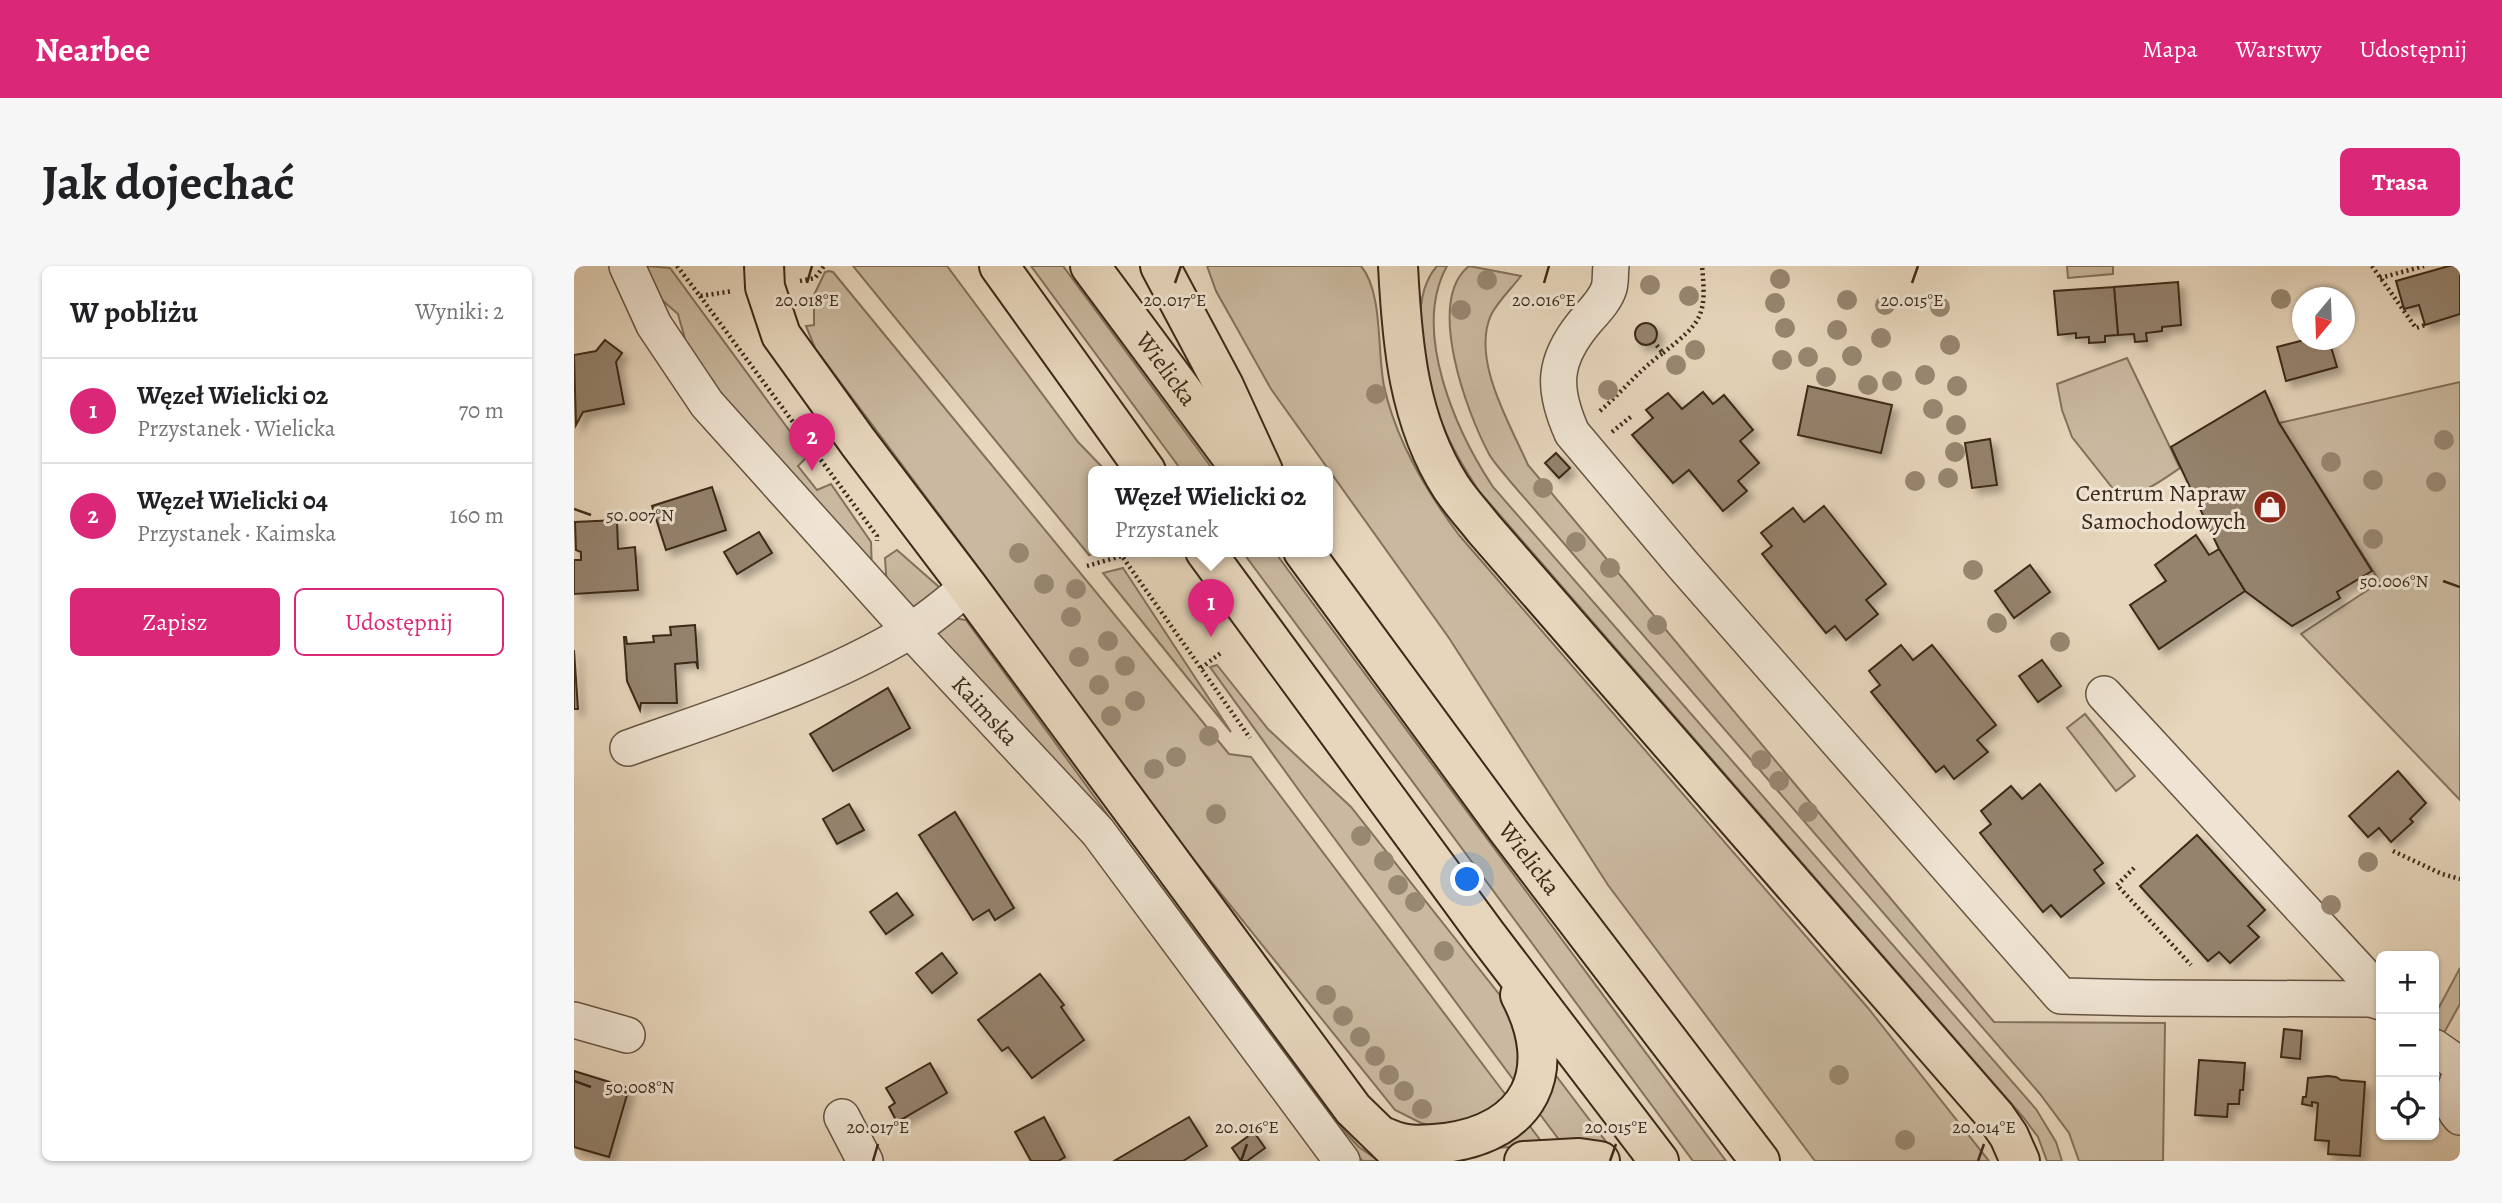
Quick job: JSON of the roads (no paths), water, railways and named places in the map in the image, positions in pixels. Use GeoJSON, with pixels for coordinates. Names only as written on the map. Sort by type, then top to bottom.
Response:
{"type":"FeatureCollection","features":[{"type":"Feature","properties":{"kind":"main road"},"geometry":{"type":"LineString","coordinates":[[764,266],[765,286],[781,335],[858,442],[1353,1109],[1392,1147],[1415,1161]]}},
{"type":"Feature","properties":{"kind":"main road"},"geometry":{"type":"LineString","coordinates":[[999,266],[1142,466]]}},
{"type":"Feature","properties":{"kind":"main road","name":"Wielicka"},"geometry":{"type":"LineString","coordinates":[[1090,266],[1238,466]]}},
{"type":"Feature","properties":{"kind":"main road"},"geometry":{"type":"LineString","coordinates":[[1160,266],[1224,386],[1262,466]]}},
{"type":"Feature","properties":{"kind":"main road"},"geometry":{"type":"LineString","coordinates":[[1398,266],[1404,351],[1412,398],[1435,458],[1451,486],[1484,529],[1996,1117],[2009,1136],[2020,1161]]}},
{"type":"Feature","properties":{"kind":"main road"},"geometry":{"type":"LineString","coordinates":[[1209,557],[1486,934],[1659,1161]]}},
{"type":"Feature","properties":{"kind":"main road","name":"Wielicka"},"geometry":{"type":"LineString","coordinates":[[1307,557],[1507,829],[1760,1161]]}},
{"type":"Feature","properties":{"kind":"main road"},"geometry":{"type":"LineString","coordinates":[[1378,1134],[1408,1145],[1466,1140],[1485,1135],[1505,1123],[1523,1105],[1535,1077],[1537,1057],[1532,1023],[1486,934]]}},
{"type":"Feature","properties":{"kind":"main road"},"geometry":{"type":"LineString","coordinates":[[1524,1161],[1579,1157],[1600,1161]]}},
{"type":"Feature","properties":{"kind":"street","name":"Kaimska"},"geometry":{"type":"LineString","coordinates":[[627,266],[654,325],[707,404],[911,631],[1098,832],[1342,1161]]}},
{"type":"Feature","properties":{"kind":"street"},"geometry":{"type":"LineString","coordinates":[[1611,266],[1609,289],[1568,345],[1559,368],[1558,389],[1572,433],[1693,576],[2061,996],[2376,1000]]}},
{"type":"Feature","properties":{"kind":"street"},"geometry":{"type":"LineString","coordinates":[[628,748],[796,688],[859,660],[911,631],[968,587]]}},
{"type":"Feature","properties":{"kind":"street"},"geometry":{"type":"LineString","coordinates":[[2104,694],[2376,989]]}},
{"type":"Feature","properties":{"kind":"street"},"geometry":{"type":"LineString","coordinates":[[574,1020],[627,1035]]}},
{"type":"Feature","properties":{"kind":"street"},"geometry":{"type":"LineString","coordinates":[[2439,1050],[2460,1065]]}},
{"type":"Feature","properties":{"kind":"street"},"geometry":{"type":"LineString","coordinates":[[2460,1076],[2452,1100],[2460,1118]]}},
{"type":"Feature","properties":{"kind":"street"},"geometry":{"type":"LineString","coordinates":[[842,1118],[865,1161]]}},
{"type":"Feature","properties":{"kind":"place","name":"Węzeł Wielicki 04"},"geometry":{"type":"Point","coordinates":[812,471]}},
{"type":"Feature","properties":{"kind":"place","name":"Centrum Napraw Samochodowych"},"geometry":{"type":"Point","coordinates":[2270,507]}},
{"type":"Feature","properties":{"kind":"place","name":"Węzeł Wielicki 02"},"geometry":{"type":"Point","coordinates":[1211,637]}}]}
